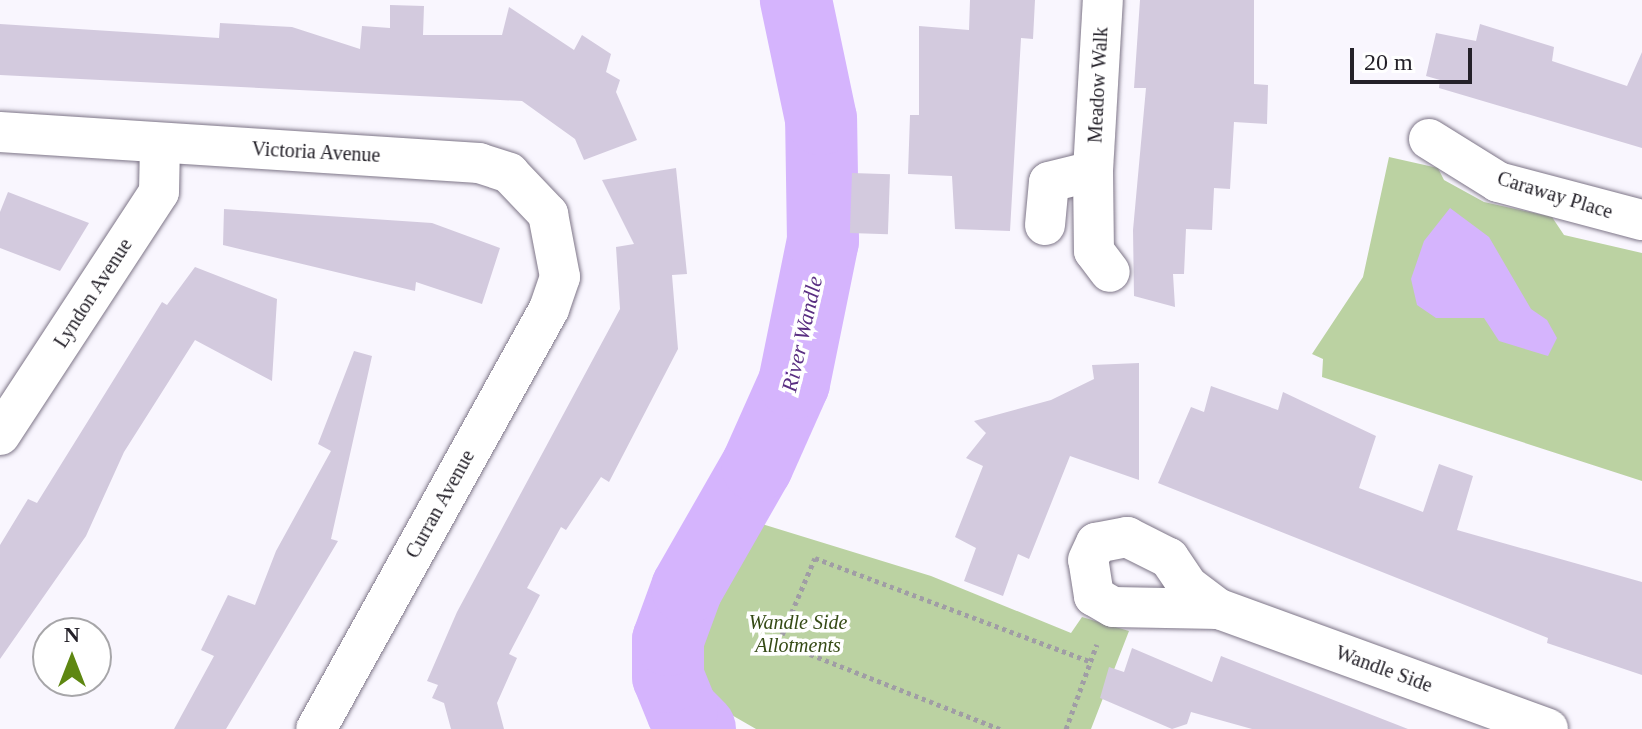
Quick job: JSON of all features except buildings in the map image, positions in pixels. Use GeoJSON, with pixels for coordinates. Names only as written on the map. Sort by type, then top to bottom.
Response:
{"type":"FeatureCollection","features":[{"type":"Feature","properties":{"kind":"street","name":"Meadow Walk"},"geometry":{"type":"LineString","coordinates":[[1103,0],[1093,171],[1094,251],[1110,272]]}},
{"type":"Feature","properties":{"kind":"street","name":"Victoria Avenue"},"geometry":{"type":"LineString","coordinates":[[0,132],[479,163],[509,173],[548,214],[560,277]]}},
{"type":"Feature","properties":{"kind":"street","name":"Caraway Place"},"geometry":{"type":"LineString","coordinates":[[1429,139],[1498,182],[1642,220]]}},
{"type":"Feature","properties":{"kind":"street","name":"Lyndon Avenue"},"geometry":{"type":"LineString","coordinates":[[0,435],[159,192],[160,143]]}},
{"type":"Feature","properties":{"kind":"street"},"geometry":{"type":"LineString","coordinates":[[1045,225],[1049,182],[1093,171]]}},
{"type":"Feature","properties":{"kind":"street","name":"Curran Avenue"},"geometry":{"type":"LineString","coordinates":[[331,722],[549,309],[560,277]]}},
{"type":"Feature","properties":{"kind":"street","name":"Wandle Side"},"geometry":{"type":"LineString","coordinates":[[1219,609],[1108,604],[1094,596],[1088,560],[1096,543],[1127,537],[1169,558],[1188,586],[1219,609],[1548,729]]}},
{"type":"Feature","properties":{"kind":"path"},"geometry":{"type":"LineString","coordinates":[[1000,729],[779,642],[815,558],[1092,662]]}},
{"type":"Feature","properties":{"kind":"path"},"geometry":{"type":"LineString","coordinates":[[1066,729],[1092,662],[1108,604]]}},
{"type":"Feature","properties":{"kind":"green space"},"geometry":{"type":"Polygon","coordinates":[[[1389,157],[1438,168],[1444,180],[1484,202],[1552,217],[1564,235],[1642,253],[1642,481],[1322,377],[1323,359],[1312,354],[1363,277],[1389,157]]]}},
{"type":"Feature","properties":{"kind":"green space","name":"Wandle Side Allotments"},"geometry":{"type":"Polygon","coordinates":[[[749,520],[931,576],[1071,633],[1082,617],[1129,631],[1091,729],[756,729],[716,706],[695,686],[684,659],[689,634],[749,520]]]}},
{"type":"Feature","properties":{"kind":"shaded area"},"geometry":{"type":"Polygon","coordinates":[[[1450,208],[1489,237],[1531,309],[1547,320],[1557,338],[1548,356],[1499,341],[1484,318],[1436,318],[1417,305],[1411,279],[1424,241],[1450,208]]]}},
{"type":"Feature","properties":{"kind":"waterway","name":"River Wandle"},"geometry":{"type":"LineString","coordinates":[[700,729],[682,711],[668,677],[668,640],[687,588],[757,466],[794,383],[823,241],[821,119],[796,0]]}}]}
